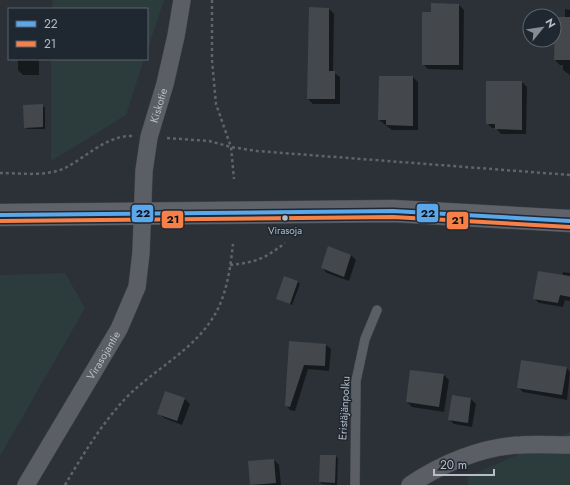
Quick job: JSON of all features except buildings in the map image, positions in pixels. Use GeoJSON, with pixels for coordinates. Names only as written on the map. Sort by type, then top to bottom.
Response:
{"type":"FeatureCollection","features":[{"type":"Feature","properties":{"kind":"main road"},"geometry":{"type":"LineString","coordinates":[[0,215],[393,211],[570,221]]}},
{"type":"Feature","properties":{"kind":"street","name":"Kiskotie"},"geometry":{"type":"LineString","coordinates":[[142,213],[144,171],[149,137],[165,84],[182,0]]}},
{"type":"Feature","properties":{"kind":"street","name":"Virasojantie"},"geometry":{"type":"LineString","coordinates":[[26,485],[119,329],[137,287],[141,253],[142,213]]}},
{"type":"Feature","properties":{"kind":"street"},"geometry":{"type":"LineString","coordinates":[[410,485],[466,456],[520,444],[570,445]]}},
{"type":"Feature","properties":{"kind":"lane","name":"Eristäjänpolku"},"geometry":{"type":"LineString","coordinates":[[355,485],[356,381],[365,339],[377,310]]}},
{"type":"Feature","properties":{"kind":"path"},"geometry":{"type":"LineString","coordinates":[[212,0],[212,60],[216,104],[231,147],[234,179]]}},
{"type":"Feature","properties":{"kind":"path"},"geometry":{"type":"LineString","coordinates":[[0,173],[52,172],[65,168],[108,141],[126,136]]}},
{"type":"Feature","properties":{"kind":"path"},"geometry":{"type":"LineString","coordinates":[[173,138],[210,141],[231,147],[257,151],[570,175]]}},
{"type":"Feature","properties":{"kind":"path"},"geometry":{"type":"LineString","coordinates":[[230,265],[253,262],[271,253],[285,243]]}},
{"type":"Feature","properties":{"kind":"path"},"geometry":{"type":"LineString","coordinates":[[65,485],[100,432],[124,400],[193,342],[210,322],[221,303],[230,265],[233,244]]}},
{"type":"Feature","properties":{"kind":"shaded area"},"geometry":{"type":"Polygon","coordinates":[[[53,0],[164,0],[148,48],[148,8],[52,8],[53,0]]]}},
{"type":"Feature","properties":{"kind":"shaded area"},"geometry":{"type":"Polygon","coordinates":[[[51,60],[144,60],[126,115],[51,161],[51,60]]]}},
{"type":"Feature","properties":{"kind":"shaded area"},"geometry":{"type":"Polygon","coordinates":[[[65,273],[85,308],[0,456],[0,275],[65,273]]]}},
{"type":"Feature","properties":{"kind":"shaded area"},"geometry":{"type":"Polygon","coordinates":[[[570,432],[570,485],[468,485],[467,477],[570,432]]]}},
{"type":"Feature","properties":{"kind":"transit line","name":"22"},"geometry":{"type":"LineString","coordinates":[[0,215],[393,211],[570,221]]}},
{"type":"Feature","properties":{"kind":"transit line","name":"21"},"geometry":{"type":"LineString","coordinates":[[0,221],[393,217],[570,227]]}},
{"type":"Feature","properties":{"kind":"place","name":"Virasoja"},"geometry":{"type":"Point","coordinates":[285,218]}}]}
